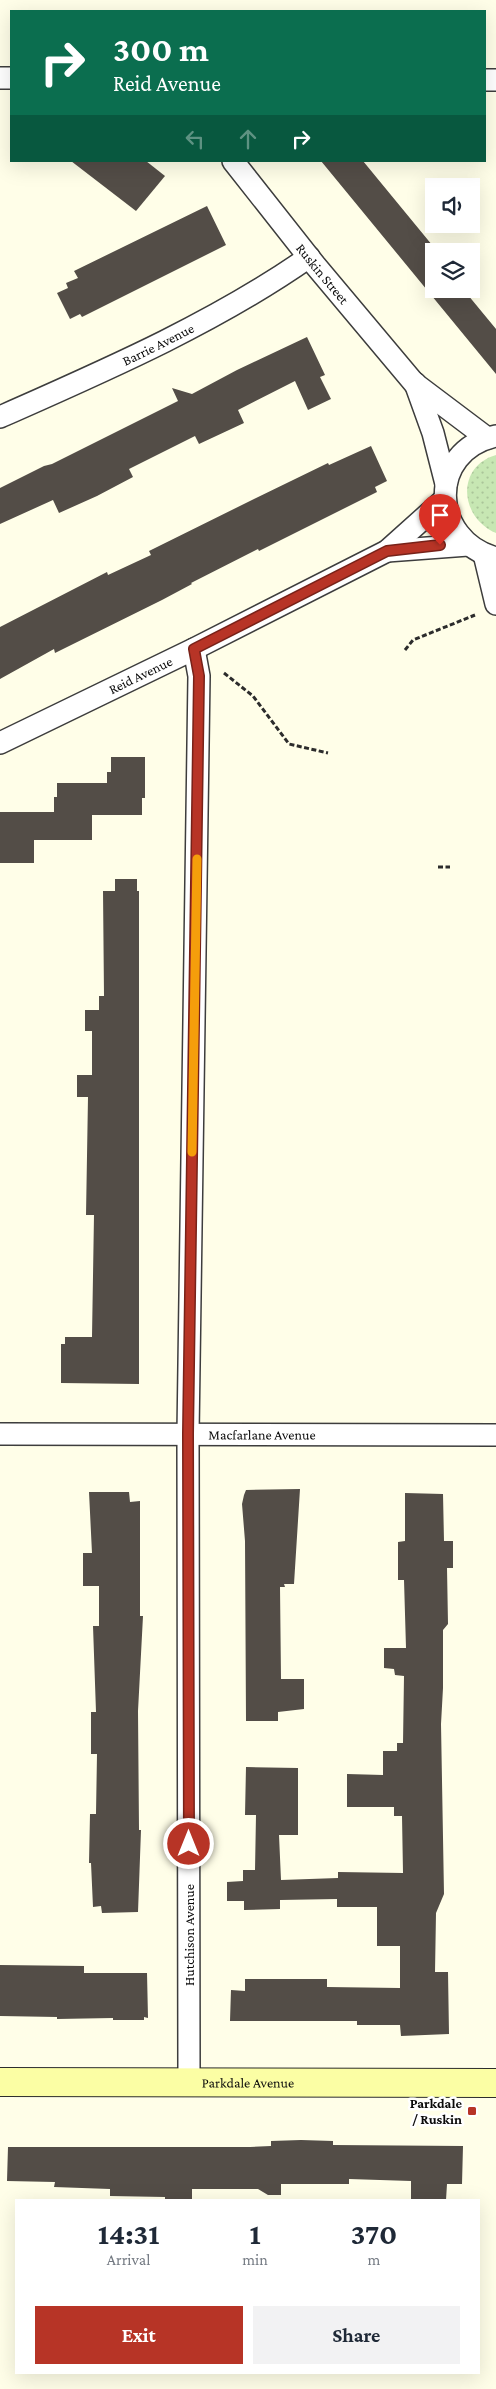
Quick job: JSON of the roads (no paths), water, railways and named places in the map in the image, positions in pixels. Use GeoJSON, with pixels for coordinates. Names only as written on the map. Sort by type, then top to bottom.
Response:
{"type":"FeatureCollection","features":[{"type":"Feature","properties":{"kind":"main road","name":"Parkdale Avenue"},"geometry":{"type":"LineString","coordinates":[[0,2082],[496,2083]]}},
{"type":"Feature","properties":{"kind":"street","name":"Ruskin Street"},"geometry":{"type":"LineString","coordinates":[[234,162],[309,257],[414,383],[492,437]]}},
{"type":"Feature","properties":{"kind":"street","name":"Barrie Avenue"},"geometry":{"type":"LineString","coordinates":[[0,417],[113,367],[271,284],[309,257]]}},
{"type":"Feature","properties":{"kind":"street","name":"Ruskin Street"},"geometry":{"type":"LineString","coordinates":[[414,383],[433,433],[448,516],[456,532],[483,552]]}},
{"type":"Feature","properties":{"kind":"street"},"geometry":{"type":"LineString","coordinates":[[445,492],[452,469],[461,455],[473,445],[492,437]]}},
{"type":"Feature","properties":{"kind":"street","name":"Reid Avenue"},"geometry":{"type":"LineString","coordinates":[[0,744],[194,649],[387,551],[445,492]]}},
{"type":"Feature","properties":{"kind":"street","name":"Reid Avenue"},"geometry":{"type":"LineString","coordinates":[[387,551],[483,552]]}},
{"type":"Feature","properties":{"kind":"street"},"geometry":{"type":"LineString","coordinates":[[483,552],[487,609]]}},
{"type":"Feature","properties":{"kind":"street","name":"Hutchison Avenue"},"geometry":{"type":"LineString","coordinates":[[189,2081],[188,1434],[199,685],[194,649]]}},
{"type":"Feature","properties":{"kind":"street","name":"Macfarlane Avenue"},"geometry":{"type":"LineString","coordinates":[[0,1434],[496,1435]]}},
{"type":"Feature","properties":{"kind":"place","name":"Parkdale / Ruskin"},"geometry":{"type":"Point","coordinates":[472,2111]}}]}
